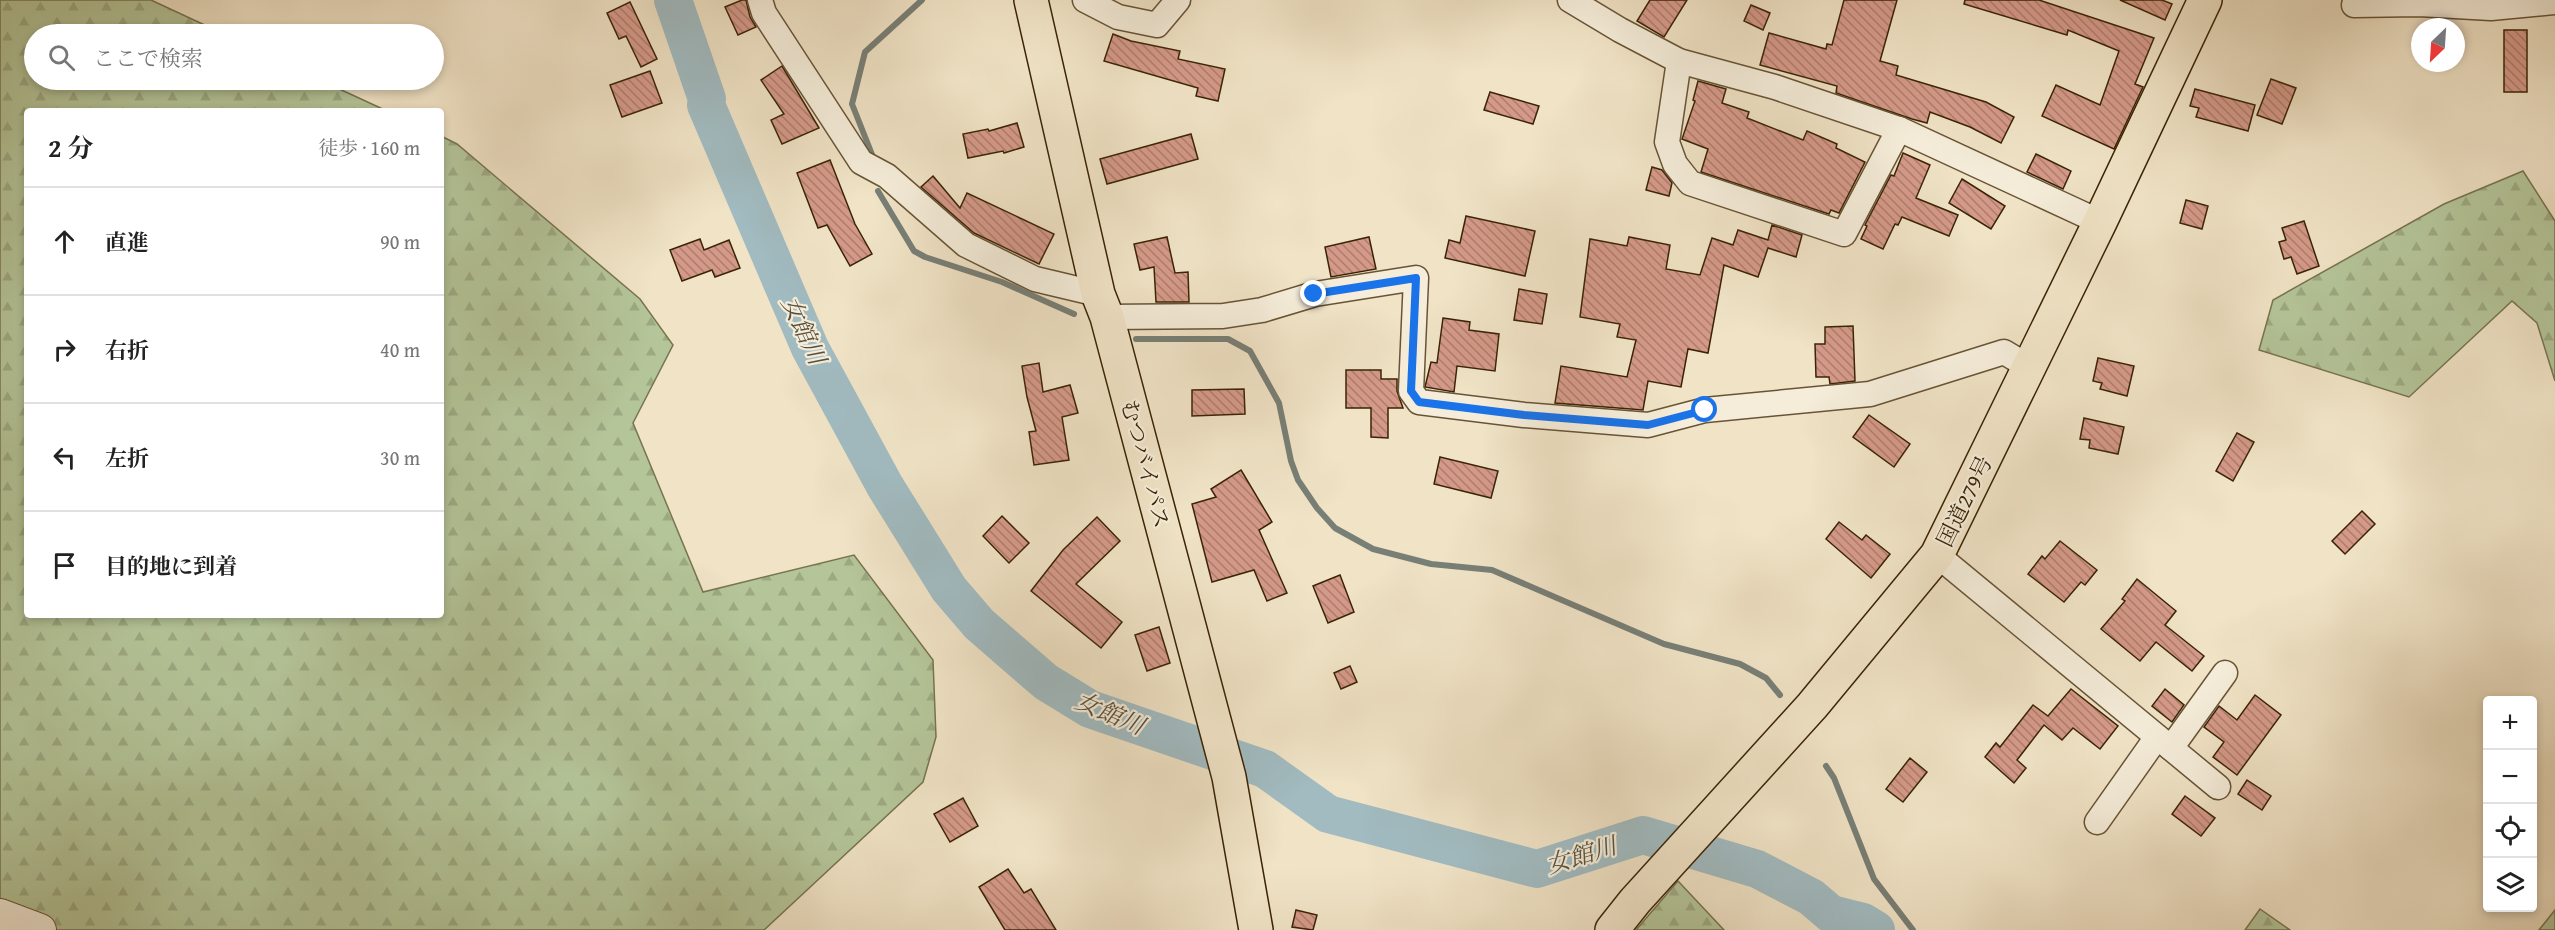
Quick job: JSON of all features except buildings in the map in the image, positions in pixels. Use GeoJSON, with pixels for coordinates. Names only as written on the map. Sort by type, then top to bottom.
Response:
{"type":"FeatureCollection","features":[{"type":"Feature","properties":{"kind":"highway","name":"むつバイパス"},"geometry":{"type":"LineString","coordinates":[[1031,0],[1102,306],[1229,777],[1256,930]]}},
{"type":"Feature","properties":{"kind":"highway","name":"国道279号"},"geometry":{"type":"LineString","coordinates":[[1612,930],[1812,705],[1937,555],[2100,222],[2205,0]]}},
{"type":"Feature","properties":{"kind":"street"},"geometry":{"type":"LineString","coordinates":[[760,0],[764,14],[861,162],[887,176],[966,245],[1035,279],[1102,306],[1223,316],[1263,310],[1314,294],[1416,278],[1411,391],[1419,402],[1524,415],[1648,425],[1705,410],[1870,394],[2004,352],[2029,367]]}},
{"type":"Feature","properties":{"kind":"street"},"geometry":{"type":"LineString","coordinates":[[1085,0],[1118,17],[1157,25],[1178,0]]}},
{"type":"Feature","properties":{"kind":"street"},"geometry":{"type":"LineString","coordinates":[[1570,0],[1679,61],[1774,87],[1899,129],[2100,222]]}},
{"type":"Feature","properties":{"kind":"street"},"geometry":{"type":"LineString","coordinates":[[2354,6],[2420,2],[2492,4],[2555,2]]}},
{"type":"Feature","properties":{"kind":"street"},"geometry":{"type":"LineString","coordinates":[[1679,61],[1667,142],[1675,164],[1690,183],[1844,234],[1899,129]]}},
{"type":"Feature","properties":{"kind":"street"},"geometry":{"type":"LineString","coordinates":[[1937,555],[2218,787]]}},
{"type":"Feature","properties":{"kind":"street"},"geometry":{"type":"LineString","coordinates":[[2097,822],[2225,673]]}},
{"type":"Feature","properties":{"kind":"street"},"geometry":{"type":"LineString","coordinates":[[0,915],[40,930]]}},
{"type":"Feature","properties":{"kind":"green space"},"geometry":{"type":"Polygon","coordinates":[[[0,0],[151,0],[203,24],[24,24],[24,90],[342,90],[381,108],[24,108],[24,618],[444,618],[444,138],[457,144],[640,299],[673,345],[633,423],[703,592],[854,555],[933,660],[936,737],[923,782],[764,930],[0,930],[0,0]]]}},
{"type":"Feature","properties":{"kind":"green space"},"geometry":{"type":"Polygon","coordinates":[[[2523,171],[2555,221],[2555,381],[2537,323],[2512,301],[2409,397],[2259,350],[2273,300],[2444,204],[2523,171]]]}},
{"type":"Feature","properties":{"kind":"green space"},"geometry":{"type":"Polygon","coordinates":[[[1678,881],[1724,930],[1636,930],[1678,881]]]}},
{"type":"Feature","properties":{"kind":"green space"},"geometry":{"type":"Polygon","coordinates":[[[2260,909],[2290,930],[2245,930],[2260,909]]]}},
{"type":"Feature","properties":{"kind":"green space"},"geometry":{"type":"Polygon","coordinates":[[[2555,910],[2555,930],[2539,930],[2555,910]]]}},
{"type":"Feature","properties":{"kind":"waterway","name":"女館川"},"geometry":{"type":"LineString","coordinates":[[673,0],[707,99],[706,105],[810,348],[885,486],[949,589],[979,624],[1046,682],[1090,709],[1265,769],[1328,814],[1537,869],[1643,835],[1757,869],[1811,897],[1831,914],[1863,922],[1876,930]]}},
{"type":"Feature","properties":{"kind":"waterway"},"geometry":{"type":"LineString","coordinates":[[873,157],[852,104],[865,52],[922,0]]}},
{"type":"Feature","properties":{"kind":"waterway"},"geometry":{"type":"LineString","coordinates":[[878,191],[914,251],[925,257],[1002,282],[1074,314]]}},
{"type":"Feature","properties":{"kind":"waterway"},"geometry":{"type":"LineString","coordinates":[[1136,339],[1228,339],[1250,351],[1279,403],[1291,461],[1298,480],[1317,508],[1335,528],[1373,549],[1431,564],[1492,570],[1664,644],[1740,664],[1766,678],[1780,695]]}},
{"type":"Feature","properties":{"kind":"waterway"},"geometry":{"type":"LineString","coordinates":[[1826,766],[1834,778],[1874,879],[1913,930]]}},
{"type":"Feature","properties":{"kind":"route"},"geometry":{"type":"LineString","coordinates":[[1314,294],[1416,278],[1411,391],[1419,402],[1524,415],[1648,425],[1705,410]]}}]}
